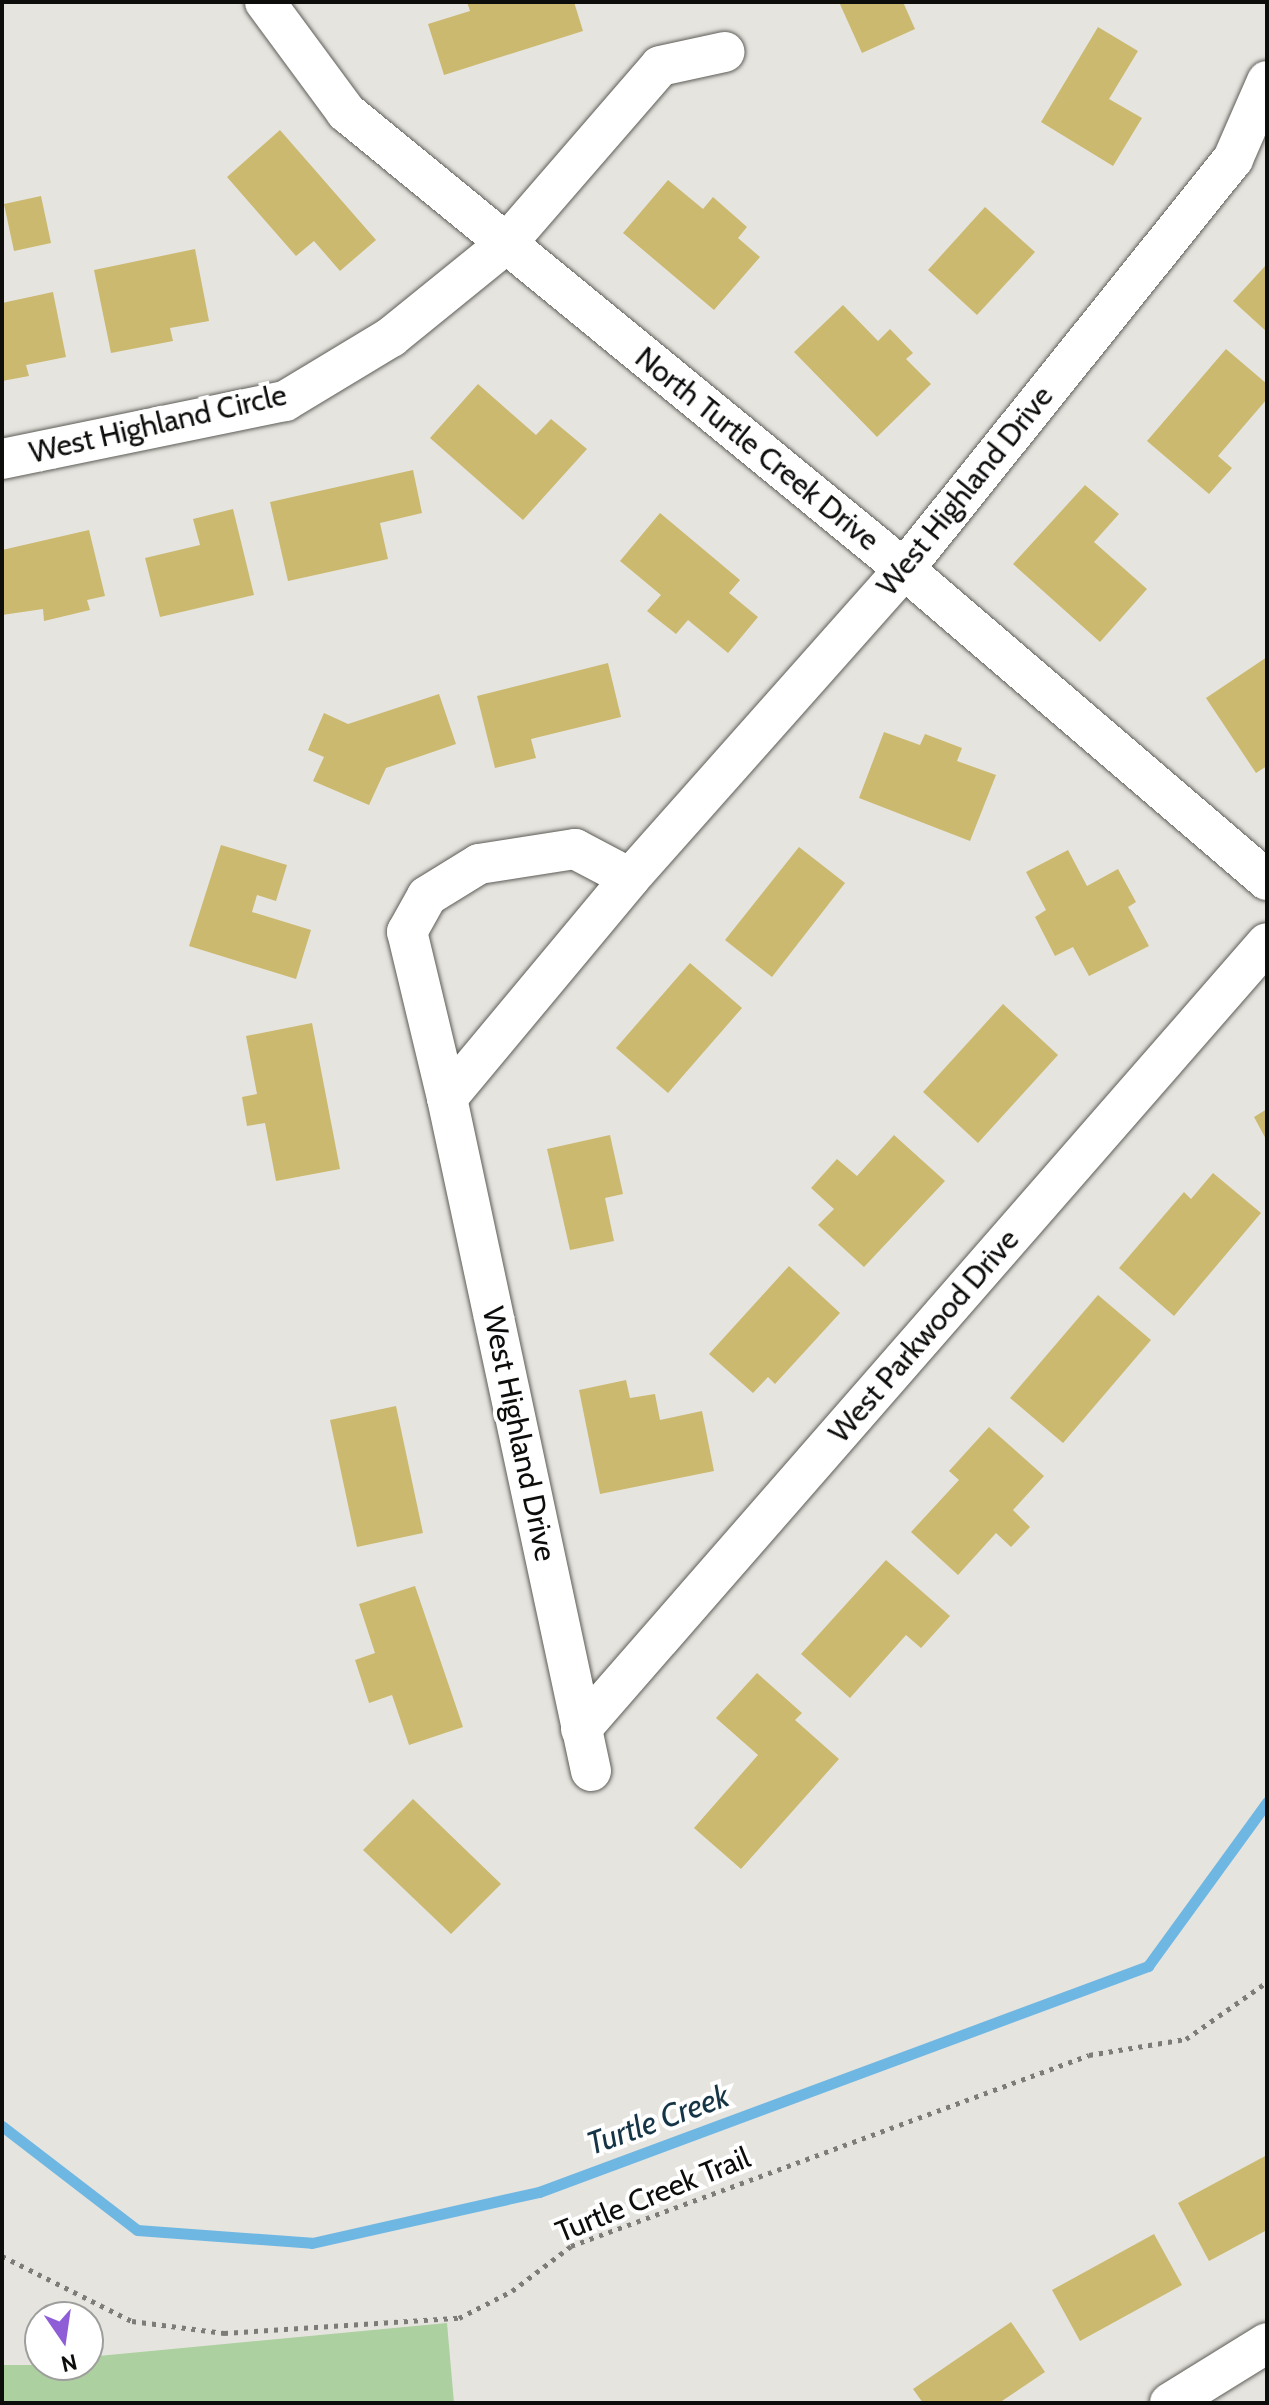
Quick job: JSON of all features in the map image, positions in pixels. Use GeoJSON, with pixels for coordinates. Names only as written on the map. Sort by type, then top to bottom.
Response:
{"type":"FeatureCollection","features":[{"type":"Feature","properties":{"kind":"street","name":"North Turtle Creek Drive"},"geometry":{"type":"LineString","coordinates":[[265,2],[346,112],[904,569],[1267,880]]}},
{"type":"Feature","properties":{"kind":"street","name":"West Highland Circle"},"geometry":{"type":"LineString","coordinates":[[2,459],[285,401],[391,337],[506,244],[660,66],[724,52]]}},
{"type":"Feature","properties":{"kind":"street","name":"West Highland Drive"},"geometry":{"type":"LineString","coordinates":[[447,1098],[630,878],[904,569],[1233,159],[1267,81]]}},
{"type":"Feature","properties":{"kind":"street","name":"West Highland Drive"},"geometry":{"type":"LineString","coordinates":[[591,1771],[447,1098],[407,932],[427,896],[479,864],[575,849],[630,878]]}},
{"type":"Feature","properties":{"kind":"street","name":"West Parkwood Drive"},"geometry":{"type":"LineString","coordinates":[[581,1729],[1267,943]]}},
{"type":"Feature","properties":{"kind":"street"},"geometry":{"type":"LineString","coordinates":[[1170,2403],[1267,2343]]}},
{"type":"Feature","properties":{"kind":"path","name":"Turtle Creek Trail"},"geometry":{"type":"LineString","coordinates":[[2,2256],[132,2321],[224,2333],[459,2318],[512,2291],[571,2246],[1089,2055],[1186,2039],[1267,1982]]}},
{"type":"Feature","properties":{"kind":"green space"},"geometry":{"type":"Polygon","coordinates":[[[447,2323],[454,2403],[2,2403],[2,2365],[24,2365],[24,2381],[104,2381],[104,2355],[447,2323]]]}},
{"type":"Feature","properties":{"kind":"building"},"geometry":{"type":"Polygon","coordinates":[[[467,2],[574,2],[583,31],[444,75],[428,24],[470,11],[467,2]]]}},
{"type":"Feature","properties":{"kind":"building"},"geometry":{"type":"Polygon","coordinates":[[[839,2],[903,2],[915,29],[862,53],[839,2]]]}},
{"type":"Feature","properties":{"kind":"building"},"geometry":{"type":"Polygon","coordinates":[[[1098,27],[1138,51],[1109,99],[1142,118],[1113,166],[1041,122],[1098,27]]]}},
{"type":"Feature","properties":{"kind":"building"},"geometry":{"type":"Polygon","coordinates":[[[280,130],[376,240],[340,271],[314,241],[296,256],[227,177],[280,130]]]}},
{"type":"Feature","properties":{"kind":"building"},"geometry":{"type":"Polygon","coordinates":[[[668,180],[703,209],[713,197],[747,227],[738,238],[760,257],[714,310],[623,233],[668,180]]]}},
{"type":"Feature","properties":{"kind":"building"},"geometry":{"type":"Polygon","coordinates":[[[41,196],[51,243],[14,251],[4,204],[41,196]]]}},
{"type":"Feature","properties":{"kind":"building"},"geometry":{"type":"Polygon","coordinates":[[[985,207],[1035,252],[977,315],[928,270],[985,207]]]}},
{"type":"Feature","properties":{"kind":"building"},"geometry":{"type":"Polygon","coordinates":[[[195,249],[209,321],[170,328],[173,341],[111,353],[94,270],[195,249]]]}},
{"type":"Feature","properties":{"kind":"building"},"geometry":{"type":"Polygon","coordinates":[[[1267,264],[1267,332],[1233,301],[1267,264]]]}},
{"type":"Feature","properties":{"kind":"building"},"geometry":{"type":"Polygon","coordinates":[[[53,292],[66,357],[26,365],[29,376],[2,381],[2,303],[53,292]]]}},
{"type":"Feature","properties":{"kind":"building"},"geometry":{"type":"Polygon","coordinates":[[[843,305],[878,341],[890,329],[913,353],[906,359],[931,384],[877,437],[794,352],[843,305]]]}},
{"type":"Feature","properties":{"kind":"building"},"geometry":{"type":"Polygon","coordinates":[[[1226,349],[1267,384],[1267,399],[1218,456],[1232,468],[1209,494],[1147,441],[1226,349]]]}},
{"type":"Feature","properties":{"kind":"building"},"geometry":{"type":"Polygon","coordinates":[[[478,384],[536,435],[551,419],[587,449],[523,520],[430,438],[478,384]]]}},
{"type":"Feature","properties":{"kind":"building"},"geometry":{"type":"Polygon","coordinates":[[[413,470],[422,513],[380,523],[388,559],[288,581],[270,502],[413,470]]]}},
{"type":"Feature","properties":{"kind":"building"},"geometry":{"type":"Polygon","coordinates":[[[1085,485],[1119,514],[1094,542],[1147,589],[1100,642],[1013,564],[1085,485]]]}},
{"type":"Feature","properties":{"kind":"building"},"geometry":{"type":"Polygon","coordinates":[[[233,509],[254,595],[160,617],[145,558],[200,545],[193,519],[233,509]]]}},
{"type":"Feature","properties":{"kind":"building"},"geometry":{"type":"Polygon","coordinates":[[[660,513],[740,580],[729,593],[758,617],[728,653],[688,620],[676,634],[647,611],[661,595],[620,561],[660,513]]]}},
{"type":"Feature","properties":{"kind":"building"},"geometry":{"type":"Polygon","coordinates":[[[89,530],[105,596],[87,600],[90,610],[44,621],[43,609],[2,615],[2,550],[89,530]]]}},
{"type":"Feature","properties":{"kind":"building"},"geometry":{"type":"Polygon","coordinates":[[[1267,657],[1267,766],[1256,773],[1206,698],[1267,657]]]}},
{"type":"Feature","properties":{"kind":"building"},"geometry":{"type":"Polygon","coordinates":[[[608,663],[621,717],[531,739],[536,758],[495,768],[477,696],[608,663]]]}},
{"type":"Feature","properties":{"kind":"building"},"geometry":{"type":"Polygon","coordinates":[[[439,694],[456,744],[386,768],[369,805],[313,781],[324,757],[308,750],[324,713],[348,724],[439,694]]]}},
{"type":"Feature","properties":{"kind":"building"},"geometry":{"type":"Polygon","coordinates":[[[884,732],[920,745],[925,734],[962,748],[957,761],[996,775],[970,841],[859,798],[884,732]]]}},
{"type":"Feature","properties":{"kind":"building"},"geometry":{"type":"Polygon","coordinates":[[[221,845],[287,865],[276,901],[257,895],[252,912],[311,930],[296,979],[189,946],[221,845]]]}},
{"type":"Feature","properties":{"kind":"building"},"geometry":{"type":"Polygon","coordinates":[[[799,847],[845,883],[772,977],[725,940],[799,847]]]}},
{"type":"Feature","properties":{"kind":"building"},"geometry":{"type":"Polygon","coordinates":[[[1068,850],[1087,886],[1118,869],[1136,902],[1128,907],[1149,946],[1089,976],[1073,947],[1055,956],[1035,917],[1046,910],[1026,872],[1068,850]]]}},
{"type":"Feature","properties":{"kind":"building"},"geometry":{"type":"Polygon","coordinates":[[[690,963],[742,1008],[668,1093],[616,1048],[690,963]]]}},
{"type":"Feature","properties":{"kind":"building"},"geometry":{"type":"Polygon","coordinates":[[[1003,1004],[1058,1055],[978,1143],[923,1092],[1003,1004]]]}},
{"type":"Feature","properties":{"kind":"building"},"geometry":{"type":"Polygon","coordinates":[[[312,1023],[340,1169],[276,1181],[265,1123],[247,1126],[242,1097],[257,1094],[246,1036],[312,1023]]]}},
{"type":"Feature","properties":{"kind":"building"},"geometry":{"type":"Polygon","coordinates":[[[1267,1109],[1267,1141],[1254,1117],[1267,1109]]]}},
{"type":"Feature","properties":{"kind":"building"},"geometry":{"type":"Polygon","coordinates":[[[610,1135],[623,1194],[605,1198],[614,1241],[570,1250],[547,1149],[610,1135]]]}},
{"type":"Feature","properties":{"kind":"building"},"geometry":{"type":"Polygon","coordinates":[[[894,1135],[945,1181],[864,1267],[818,1225],[834,1209],[811,1188],[837,1159],[857,1176],[894,1135]]]}},
{"type":"Feature","properties":{"kind":"building"},"geometry":{"type":"Polygon","coordinates":[[[1213,1173],[1261,1213],[1174,1316],[1119,1268],[1184,1192],[1191,1199],[1213,1173]]]}},
{"type":"Feature","properties":{"kind":"building"},"geometry":{"type":"Polygon","coordinates":[[[789,1266],[840,1313],[775,1384],[768,1377],[753,1393],[709,1354],[789,1266]]]}},
{"type":"Feature","properties":{"kind":"building"},"geometry":{"type":"Polygon","coordinates":[[[1098,1295],[1151,1340],[1063,1443],[1010,1398],[1098,1295]]]}},
{"type":"Feature","properties":{"kind":"building"},"geometry":{"type":"Polygon","coordinates":[[[626,1380],[630,1398],[655,1394],[660,1420],[702,1411],[714,1471],[600,1494],[579,1390],[626,1380]]]}},
{"type":"Feature","properties":{"kind":"building"},"geometry":{"type":"Polygon","coordinates":[[[396,1406],[423,1533],[357,1547],[330,1420],[396,1406]]]}},
{"type":"Feature","properties":{"kind":"building"},"geometry":{"type":"Polygon","coordinates":[[[989,1427],[1044,1476],[1013,1510],[1030,1527],[1011,1547],[996,1533],[958,1575],[911,1532],[959,1480],[949,1471],[989,1427]]]}},
{"type":"Feature","properties":{"kind":"building"},"geometry":{"type":"Polygon","coordinates":[[[886,1560],[950,1616],[921,1648],[906,1635],[850,1698],[801,1654],[886,1560]]]}},
{"type":"Feature","properties":{"kind":"building"},"geometry":{"type":"Polygon","coordinates":[[[415,1586],[463,1727],[409,1745],[392,1695],[369,1703],[355,1660],[375,1653],[359,1604],[415,1586]]]}},
{"type":"Feature","properties":{"kind":"building"},"geometry":{"type":"Polygon","coordinates":[[[757,1673],[802,1713],[795,1720],[839,1759],[741,1869],[694,1828],[758,1755],[716,1718],[757,1673]]]}},
{"type":"Feature","properties":{"kind":"building"},"geometry":{"type":"Polygon","coordinates":[[[413,1799],[501,1884],[451,1934],[363,1850],[413,1799]]]}},
{"type":"Feature","properties":{"kind":"building"},"geometry":{"type":"Polygon","coordinates":[[[1267,2155],[1267,2230],[1209,2261],[1178,2203],[1267,2155]]]}},
{"type":"Feature","properties":{"kind":"building"},"geometry":{"type":"Polygon","coordinates":[[[1154,2234],[1182,2285],[1080,2341],[1052,2290],[1154,2234]]]}},
{"type":"Feature","properties":{"kind":"building"},"geometry":{"type":"Polygon","coordinates":[[[1011,2322],[1045,2372],[999,2403],[923,2403],[913,2389],[1011,2322]]]}},
{"type":"Feature","properties":{"kind":"waterway","name":"Turtle Creek"},"geometry":{"type":"LineString","coordinates":[[2,2126],[137,2230],[312,2243],[539,2192],[1148,1966],[1267,1802]]}}]}
